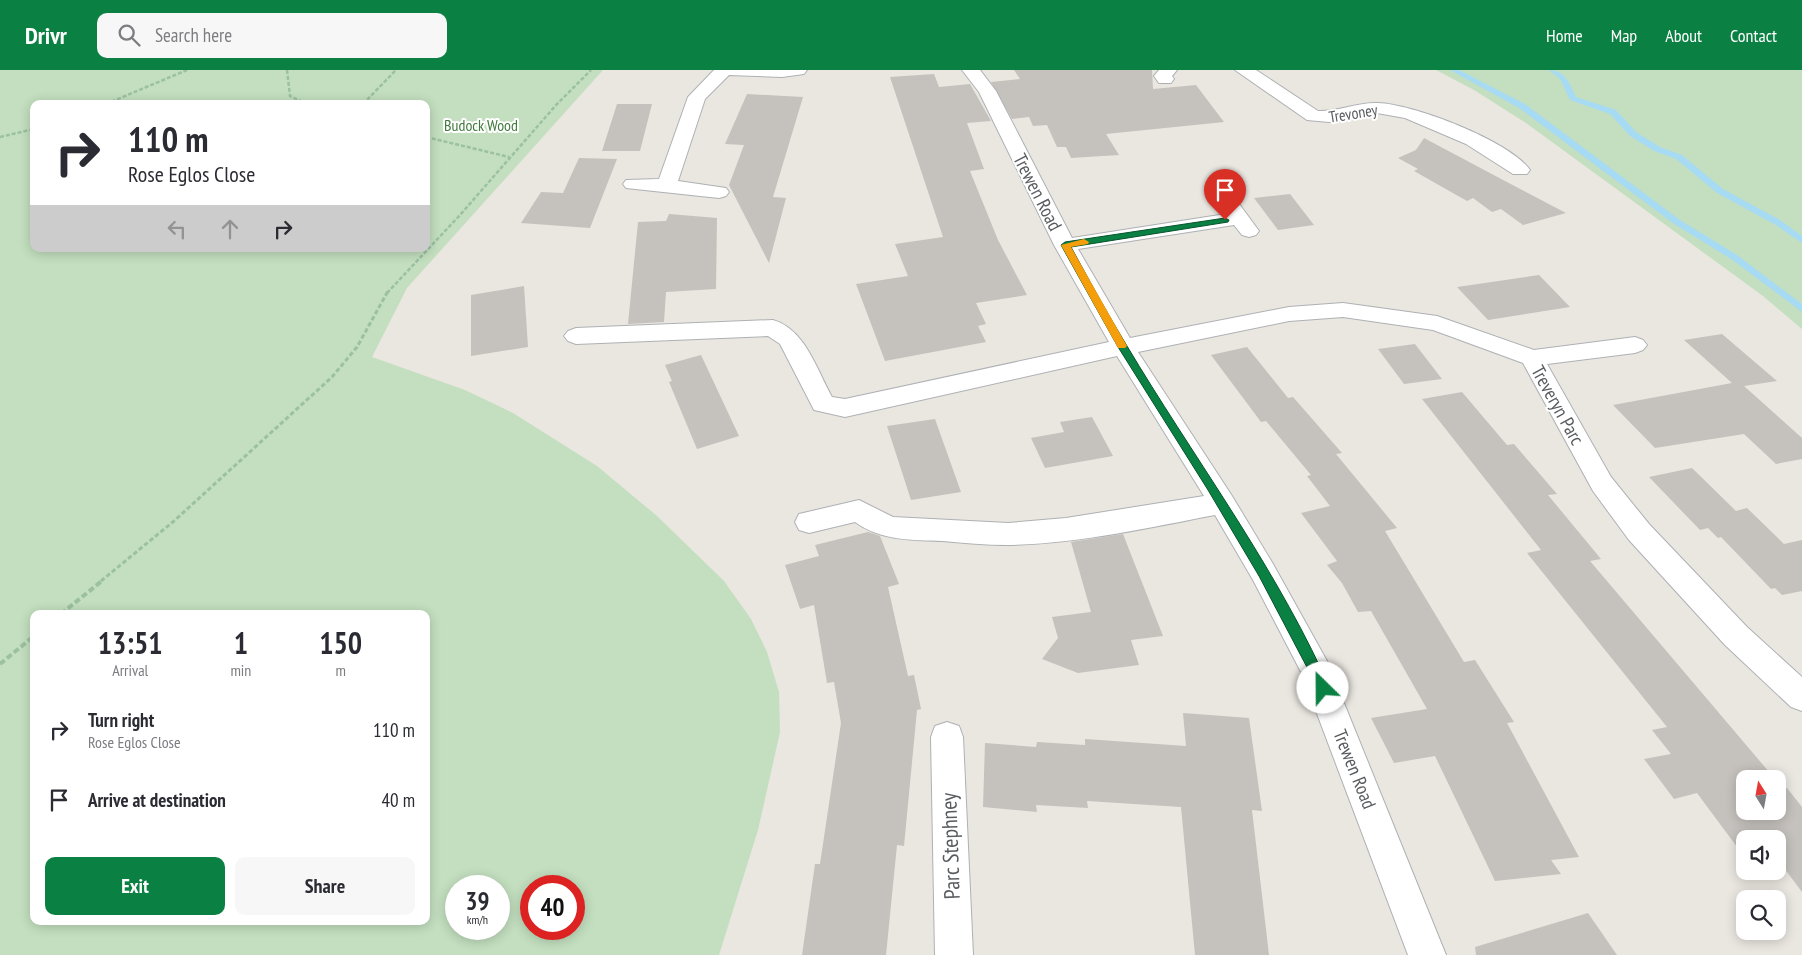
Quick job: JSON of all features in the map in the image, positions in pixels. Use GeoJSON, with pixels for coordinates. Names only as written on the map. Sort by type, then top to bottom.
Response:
{"type":"FeatureCollection","features":[{"type":"Feature","properties":{"kind":"street"},"geometry":{"type":"LineString","coordinates":[[667,185],[697,97],[724,70],[782,72],[798,70]]}},
{"type":"Feature","properties":{"kind":"street","name":"Trewen Road"},"geometry":{"type":"LineString","coordinates":[[971,70],[987,91],[1065,245],[1123,347],[1222,503],[1263,572],[1316,671],[1427,955]]}},
{"type":"Feature","properties":{"kind":"street","name":"Trevoney"},"geometry":{"type":"LineString","coordinates":[[1244,70],[1312,116],[1322,118],[1355,110],[1373,108],[1393,108],[1410,112],[1454,131],[1520,170]]}},
{"type":"Feature","properties":{"kind":"street"},"geometry":{"type":"LineString","coordinates":[[633,184],[667,185],[719,192]]}},
{"type":"Feature","properties":{"kind":"street"},"geometry":{"type":"LineString","coordinates":[[1065,245],[1245,225],[1222,194]]}},
{"type":"Feature","properties":{"kind":"street","name":"Treveryn Parc"},"geometry":{"type":"LineString","coordinates":[[576,336],[773,328],[789,339],[822,404],[845,408],[1123,347],[1289,314],[1343,310],[1437,323],[1532,358],[1602,484],[1639,532],[1736,636],[1802,697]]}},
{"type":"Feature","properties":{"kind":"street"},"geometry":{"type":"LineString","coordinates":[[1532,358],[1635,345]]}},
{"type":"Feature","properties":{"kind":"street"},"geometry":{"type":"LineString","coordinates":[[809,522],[859,511],[873,521],[892,528],[1008,534],[1085,526],[1222,503]]}},
{"type":"Feature","properties":{"kind":"street","name":"Parc Stephney"},"geometry":{"type":"LineString","coordinates":[[947,737],[954,955]]}},
{"type":"Feature","properties":{"kind":"path"},"geometry":{"type":"LineString","coordinates":[[116,100],[187,70]]}},
{"type":"Feature","properties":{"kind":"path"},"geometry":{"type":"LineString","coordinates":[[287,70],[290,96],[298,100]]}},
{"type":"Feature","properties":{"kind":"path"},"geometry":{"type":"LineString","coordinates":[[368,100],[396,70]]}},
{"type":"Feature","properties":{"kind":"path"},"geometry":{"type":"LineString","coordinates":[[430,245],[557,104],[591,70]]}},
{"type":"Feature","properties":{"kind":"path"},"geometry":{"type":"LineString","coordinates":[[0,137],[30,131]]}},
{"type":"Feature","properties":{"kind":"path"},"geometry":{"type":"LineString","coordinates":[[430,138],[510,157]]}},
{"type":"Feature","properties":{"kind":"path"},"geometry":{"type":"LineString","coordinates":[[66,610],[174,521],[332,376],[357,347],[387,292],[423,252]]}},
{"type":"Feature","properties":{"kind":"path"},"geometry":{"type":"LineString","coordinates":[[0,664],[30,639]]}},
{"type":"Feature","properties":{"kind":"green space","name":"Budock Wood"},"geometry":{"type":"Polygon","coordinates":[[[0,70],[603,70],[407,288],[372,357],[465,390],[513,413],[597,466],[657,516],[724,581],[751,619],[767,652],[779,692],[780,732],[758,830],[719,955],[0,955],[0,70]]]}},
{"type":"Feature","properties":{"kind":"green space"},"geometry":{"type":"Polygon","coordinates":[[[1436,70],[1802,70],[1802,329],[1763,296],[1526,123],[1474,90],[1436,70]]]}},
{"type":"Feature","properties":{"kind":"building"},"geometry":{"type":"Polygon","coordinates":[[[1014,70],[1152,70],[1153,89],[1196,85],[1224,122],[1106,134],[1119,155],[1071,158],[1066,147],[1057,147],[1047,125],[1033,126],[1029,117],[1012,119],[991,82],[1020,79],[1014,70]]]}},
{"type":"Feature","properties":{"kind":"building"},"geometry":{"type":"Polygon","coordinates":[[[934,74],[939,87],[970,84],[991,121],[967,123],[984,169],[970,171],[998,240],[1027,295],[976,303],[986,324],[978,326],[986,342],[885,361],[856,284],[908,276],[895,244],[943,237],[890,77],[934,74]]]}},
{"type":"Feature","properties":{"kind":"building"},"geometry":{"type":"Polygon","coordinates":[[[747,94],[803,97],[773,197],[786,198],[769,263],[729,185],[744,145],[725,144],[747,94]]]}},
{"type":"Feature","properties":{"kind":"building"},"geometry":{"type":"Polygon","coordinates":[[[617,104],[652,104],[640,151],[602,151],[617,104]]]}},
{"type":"Feature","properties":{"kind":"building"},"geometry":{"type":"Polygon","coordinates":[[[1424,138],[1566,213],[1523,225],[1501,209],[1492,212],[1473,198],[1467,201],[1414,171],[1418,169],[1398,158],[1416,150],[1424,138]]]}},
{"type":"Feature","properties":{"kind":"building"},"geometry":{"type":"Polygon","coordinates":[[[579,158],[617,159],[590,228],[521,223],[541,192],[563,193],[579,158]]]}},
{"type":"Feature","properties":{"kind":"building"},"geometry":{"type":"Polygon","coordinates":[[[1290,194],[1314,225],[1278,230],[1254,198],[1290,194]]]}},
{"type":"Feature","properties":{"kind":"building"},"geometry":{"type":"Polygon","coordinates":[[[669,214],[717,218],[716,289],[666,292],[664,322],[628,324],[638,222],[666,221],[669,214]]]}},
{"type":"Feature","properties":{"kind":"building"},"geometry":{"type":"Polygon","coordinates":[[[1539,275],[1570,307],[1488,320],[1457,287],[1539,275]]]}},
{"type":"Feature","properties":{"kind":"building"},"geometry":{"type":"Polygon","coordinates":[[[524,286],[528,347],[471,356],[471,295],[524,286]]]}},
{"type":"Feature","properties":{"kind":"building"},"geometry":{"type":"Polygon","coordinates":[[[1722,334],[1777,381],[1744,386],[1802,438],[1802,459],[1776,464],[1744,434],[1655,448],[1613,405],[1732,383],[1684,340],[1722,334]]]}},
{"type":"Feature","properties":{"kind":"building"},"geometry":{"type":"Polygon","coordinates":[[[1415,344],[1442,379],[1404,384],[1378,349],[1415,344]]]}},
{"type":"Feature","properties":{"kind":"building"},"geometry":{"type":"Polygon","coordinates":[[[1247,347],[1288,398],[1293,397],[1342,453],[1336,454],[1397,528],[1385,531],[1464,662],[1475,660],[1514,722],[1507,723],[1579,857],[1551,860],[1561,874],[1495,881],[1435,756],[1394,763],[1371,718],[1427,709],[1371,611],[1358,612],[1342,583],[1327,565],[1337,561],[1301,513],[1330,506],[1307,476],[1311,475],[1266,421],[1261,422],[1211,355],[1247,347]]]}},
{"type":"Feature","properties":{"kind":"building"},"geometry":{"type":"Polygon","coordinates":[[[701,355],[739,436],[697,449],[669,382],[672,381],[665,365],[701,355]]]}},
{"type":"Feature","properties":{"kind":"building"},"geometry":{"type":"Polygon","coordinates":[[[1462,392],[1507,445],[1514,444],[1557,494],[1548,495],[1601,559],[1590,561],[1767,770],[1736,770],[1736,820],[1786,820],[1787,788],[1802,807],[1802,892],[1786,871],[1786,830],[1736,830],[1736,846],[1697,793],[1674,799],[1644,759],[1671,754],[1652,730],[1667,727],[1527,553],[1541,550],[1422,399],[1462,392]]]}},
{"type":"Feature","properties":{"kind":"building"},"geometry":{"type":"Polygon","coordinates":[[[1092,417],[1113,456],[1045,468],[1031,438],[1064,432],[1060,422],[1092,417]]]}},
{"type":"Feature","properties":{"kind":"building"},"geometry":{"type":"Polygon","coordinates":[[[935,419],[961,492],[911,500],[887,426],[935,419]]]}},
{"type":"Feature","properties":{"kind":"building"},"geometry":{"type":"Polygon","coordinates":[[[1692,468],[1736,511],[1747,508],[1784,544],[1802,540],[1802,591],[1782,595],[1775,588],[1771,589],[1721,537],[1718,538],[1708,528],[1700,530],[1649,477],[1692,468]]]}},
{"type":"Feature","properties":{"kind":"building"},"geometry":{"type":"Polygon","coordinates":[[[868,532],[880,536],[899,584],[888,587],[908,676],[914,675],[921,709],[917,710],[904,846],[897,845],[886,955],[802,955],[815,864],[820,864],[841,723],[834,682],[827,683],[814,605],[800,609],[785,565],[819,556],[815,545],[868,532]]]}},
{"type":"Feature","properties":{"kind":"building"},"geometry":{"type":"Polygon","coordinates":[[[1123,534],[1163,636],[1131,640],[1139,665],[1078,673],[1042,659],[1058,638],[1052,617],[1091,612],[1071,542],[1123,534]]]}},
{"type":"Feature","properties":{"kind":"building"},"geometry":{"type":"Polygon","coordinates":[[[1183,713],[1249,718],[1262,811],[1252,810],[1269,955],[1195,955],[1181,807],[1087,801],[1088,808],[1036,805],[1037,812],[983,807],[985,743],[1036,747],[1037,742],[1085,745],[1085,739],[1186,746],[1183,713]]]}},
{"type":"Feature","properties":{"kind":"building"},"geometry":{"type":"Polygon","coordinates":[[[1588,913],[1617,955],[1476,955],[1475,947],[1588,913]]]}},
{"type":"Feature","properties":{"kind":"waterway"},"geometry":{"type":"LineString","coordinates":[[1454,70],[1522,106],[1677,222],[1734,257],[1802,309]]}},
{"type":"Feature","properties":{"kind":"waterway"},"geometry":{"type":"LineString","coordinates":[[1553,70],[1563,78],[1573,98],[1613,112],[1633,134],[1657,149],[1679,157],[1720,191],[1777,222],[1802,240]]}},
{"type":"Feature","properties":{"kind":"slow traffic"},"geometry":{"type":"LineString","coordinates":[[1084,242],[1065,245],[1122,346]]}},
{"type":"Feature","properties":{"kind":"route"},"geometry":{"type":"LineString","coordinates":[[1225,220],[1065,245],[1123,347],[1212,487],[1263,572],[1316,671],[1323,688]]}}]}
